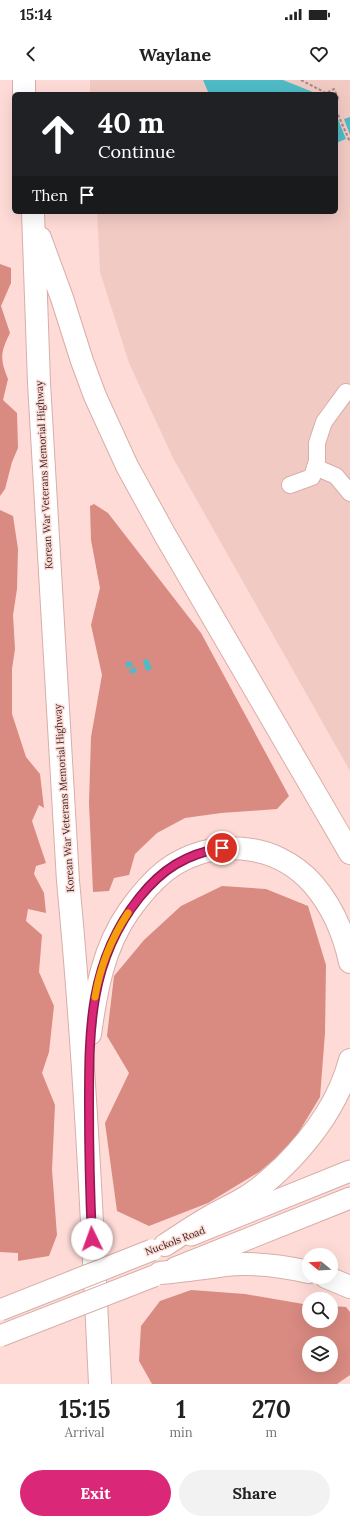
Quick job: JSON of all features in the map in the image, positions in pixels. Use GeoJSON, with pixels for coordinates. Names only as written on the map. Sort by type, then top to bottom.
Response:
{"type":"FeatureCollection","features":[{"type":"Feature","properties":{"kind":"highway"},"geometry":{"type":"LineString","coordinates":[[24,80],[24,92]]}},
{"type":"Feature","properties":{"kind":"highway"},"geometry":{"type":"LineString","coordinates":[[33,217],[92,389],[116,445],[165,535],[350,853]]}},
{"type":"Feature","properties":{"kind":"highway","name":"Korean War Veterans Memorial Highway"},"geometry":{"type":"LineString","coordinates":[[33,217],[39,391],[68,881],[76,960],[89,1169],[100,1384]]}},
{"type":"Feature","properties":{"kind":"highway"},"geometry":{"type":"LineString","coordinates":[[89,1169],[89,1044],[95,995],[101,971],[113,939],[126,916],[146,890],[165,871],[175,864],[196,854],[222,848],[250,849],[264,852],[280,859],[305,876],[322,897],[338,926],[350,962]]}},
{"type":"Feature","properties":{"kind":"highway"},"geometry":{"type":"LineString","coordinates":[[158,1247],[207,1218],[247,1197],[272,1178],[295,1155],[322,1122],[337,1095],[350,1060]]}},
{"type":"Feature","properties":{"kind":"highway"},"geometry":{"type":"LineString","coordinates":[[157,1275],[227,1265],[263,1265],[302,1270]]}},
{"type":"Feature","properties":{"kind":"highway"},"geometry":{"type":"LineString","coordinates":[[338,1282],[350,1288]]}},
{"type":"Feature","properties":{"kind":"main road","name":"Nuckols Road"},"geometry":{"type":"LineString","coordinates":[[0,1310],[158,1247],[244,1215],[350,1171]]}},
{"type":"Feature","properties":{"kind":"main road"},"geometry":{"type":"LineString","coordinates":[[0,1336],[350,1198]]}},
{"type":"Feature","properties":{"kind":"lane"},"geometry":{"type":"LineString","coordinates":[[290,485],[312,477],[317,461],[317,443],[324,422],[346,392]]}},
{"type":"Feature","properties":{"kind":"lane"},"geometry":{"type":"LineString","coordinates":[[315,467],[336,476],[350,493]]}},
{"type":"Feature","properties":{"kind":"path"},"geometry":{"type":"LineString","coordinates":[[302,80],[324,92]]}},
{"type":"Feature","properties":{"kind":"path"},"geometry":{"type":"LineString","coordinates":[[328,92],[334,89],[335,92]]}},
{"type":"Feature","properties":{"kind":"path"},"geometry":{"type":"LineString","coordinates":[[338,115],[350,142]]}},
{"type":"Feature","properties":{"kind":"shaded area"},"geometry":{"type":"Polygon","coordinates":[[[90,80],[350,80],[350,771],[173,458],[129,363],[100,272],[97,214],[338,214],[338,92],[90,92],[90,80]]]}},
{"type":"Feature","properties":{"kind":"shaded area"},"geometry":{"type":"Polygon","coordinates":[[[0,264],[11,268],[11,283],[1,306],[10,333],[4,346],[2,356],[2,361],[8,379],[3,400],[17,413],[18,448],[12,462],[5,489],[0,496],[0,264]]]}},
{"type":"Feature","properties":{"kind":"shaded area"},"geometry":{"type":"Polygon","coordinates":[[[94,504],[108,513],[201,633],[289,796],[277,809],[221,813],[185,818],[157,833],[135,854],[129,875],[114,878],[109,891],[93,892],[89,803],[91,737],[102,675],[91,625],[100,588],[91,540],[90,506],[94,504]]]}},
{"type":"Feature","properties":{"kind":"shaded area"},"geometry":{"type":"Polygon","coordinates":[[[0,510],[13,516],[18,549],[17,589],[13,615],[15,649],[12,669],[12,714],[26,757],[40,774],[44,808],[39,805],[32,821],[46,863],[36,866],[34,874],[44,893],[46,913],[28,909],[26,921],[42,935],[39,972],[54,1006],[49,1052],[42,1073],[55,1105],[52,1170],[57,1235],[49,1256],[18,1261],[18,1253],[0,1252],[0,510]]]}},
{"type":"Feature","properties":{"kind":"shaded area"},"geometry":{"type":"Polygon","coordinates":[[[222,886],[266,889],[308,906],[326,965],[325,1033],[320,1097],[291,1145],[259,1172],[208,1203],[149,1226],[117,1211],[105,1123],[129,1073],[107,1036],[114,976],[144,940],[181,906],[222,886]]]}},
{"type":"Feature","properties":{"kind":"shaded area"},"geometry":{"type":"Polygon","coordinates":[[[191,1290],[245,1294],[302,1304],[302,1328],[338,1328],[338,1306],[346,1307],[350,1312],[350,1375],[337,1384],[152,1384],[139,1361],[141,1326],[160,1301],[191,1290]]]}},
{"type":"Feature","properties":{"kind":"building"},"geometry":{"type":"Polygon","coordinates":[[[203,80],[283,80],[313,92],[208,92],[203,80]]]}},
{"type":"Feature","properties":{"kind":"building"},"geometry":{"type":"Polygon","coordinates":[[[350,117],[350,135],[344,119],[350,117]]]}},
{"type":"Feature","properties":{"kind":"building"},"geometry":{"type":"Polygon","coordinates":[[[338,119],[346,139],[338,142],[338,119]]]}},
{"type":"Feature","properties":{"kind":"building"},"geometry":{"type":"Polygon","coordinates":[[[148,659],[152,669],[146,671],[143,660],[148,659]]]}},
{"type":"Feature","properties":{"kind":"building"},"geometry":{"type":"Polygon","coordinates":[[[131,661],[133,666],[127,668],[125,663],[131,661]]]}},
{"type":"Feature","properties":{"kind":"building"},"geometry":{"type":"Polygon","coordinates":[[[135,667],[137,672],[131,674],[129,670],[135,667]]]}},
{"type":"Feature","properties":{"kind":"slow traffic"},"geometry":{"type":"LineString","coordinates":[[95,997],[101,971],[113,939],[128,913]]}},
{"type":"Feature","properties":{"kind":"route"},"geometry":{"type":"LineString","coordinates":[[92,1239],[89,1169],[89,1044],[95,995],[101,971],[113,939],[129,911],[158,877],[175,864],[190,856],[208,850],[222,848]]}}]}
